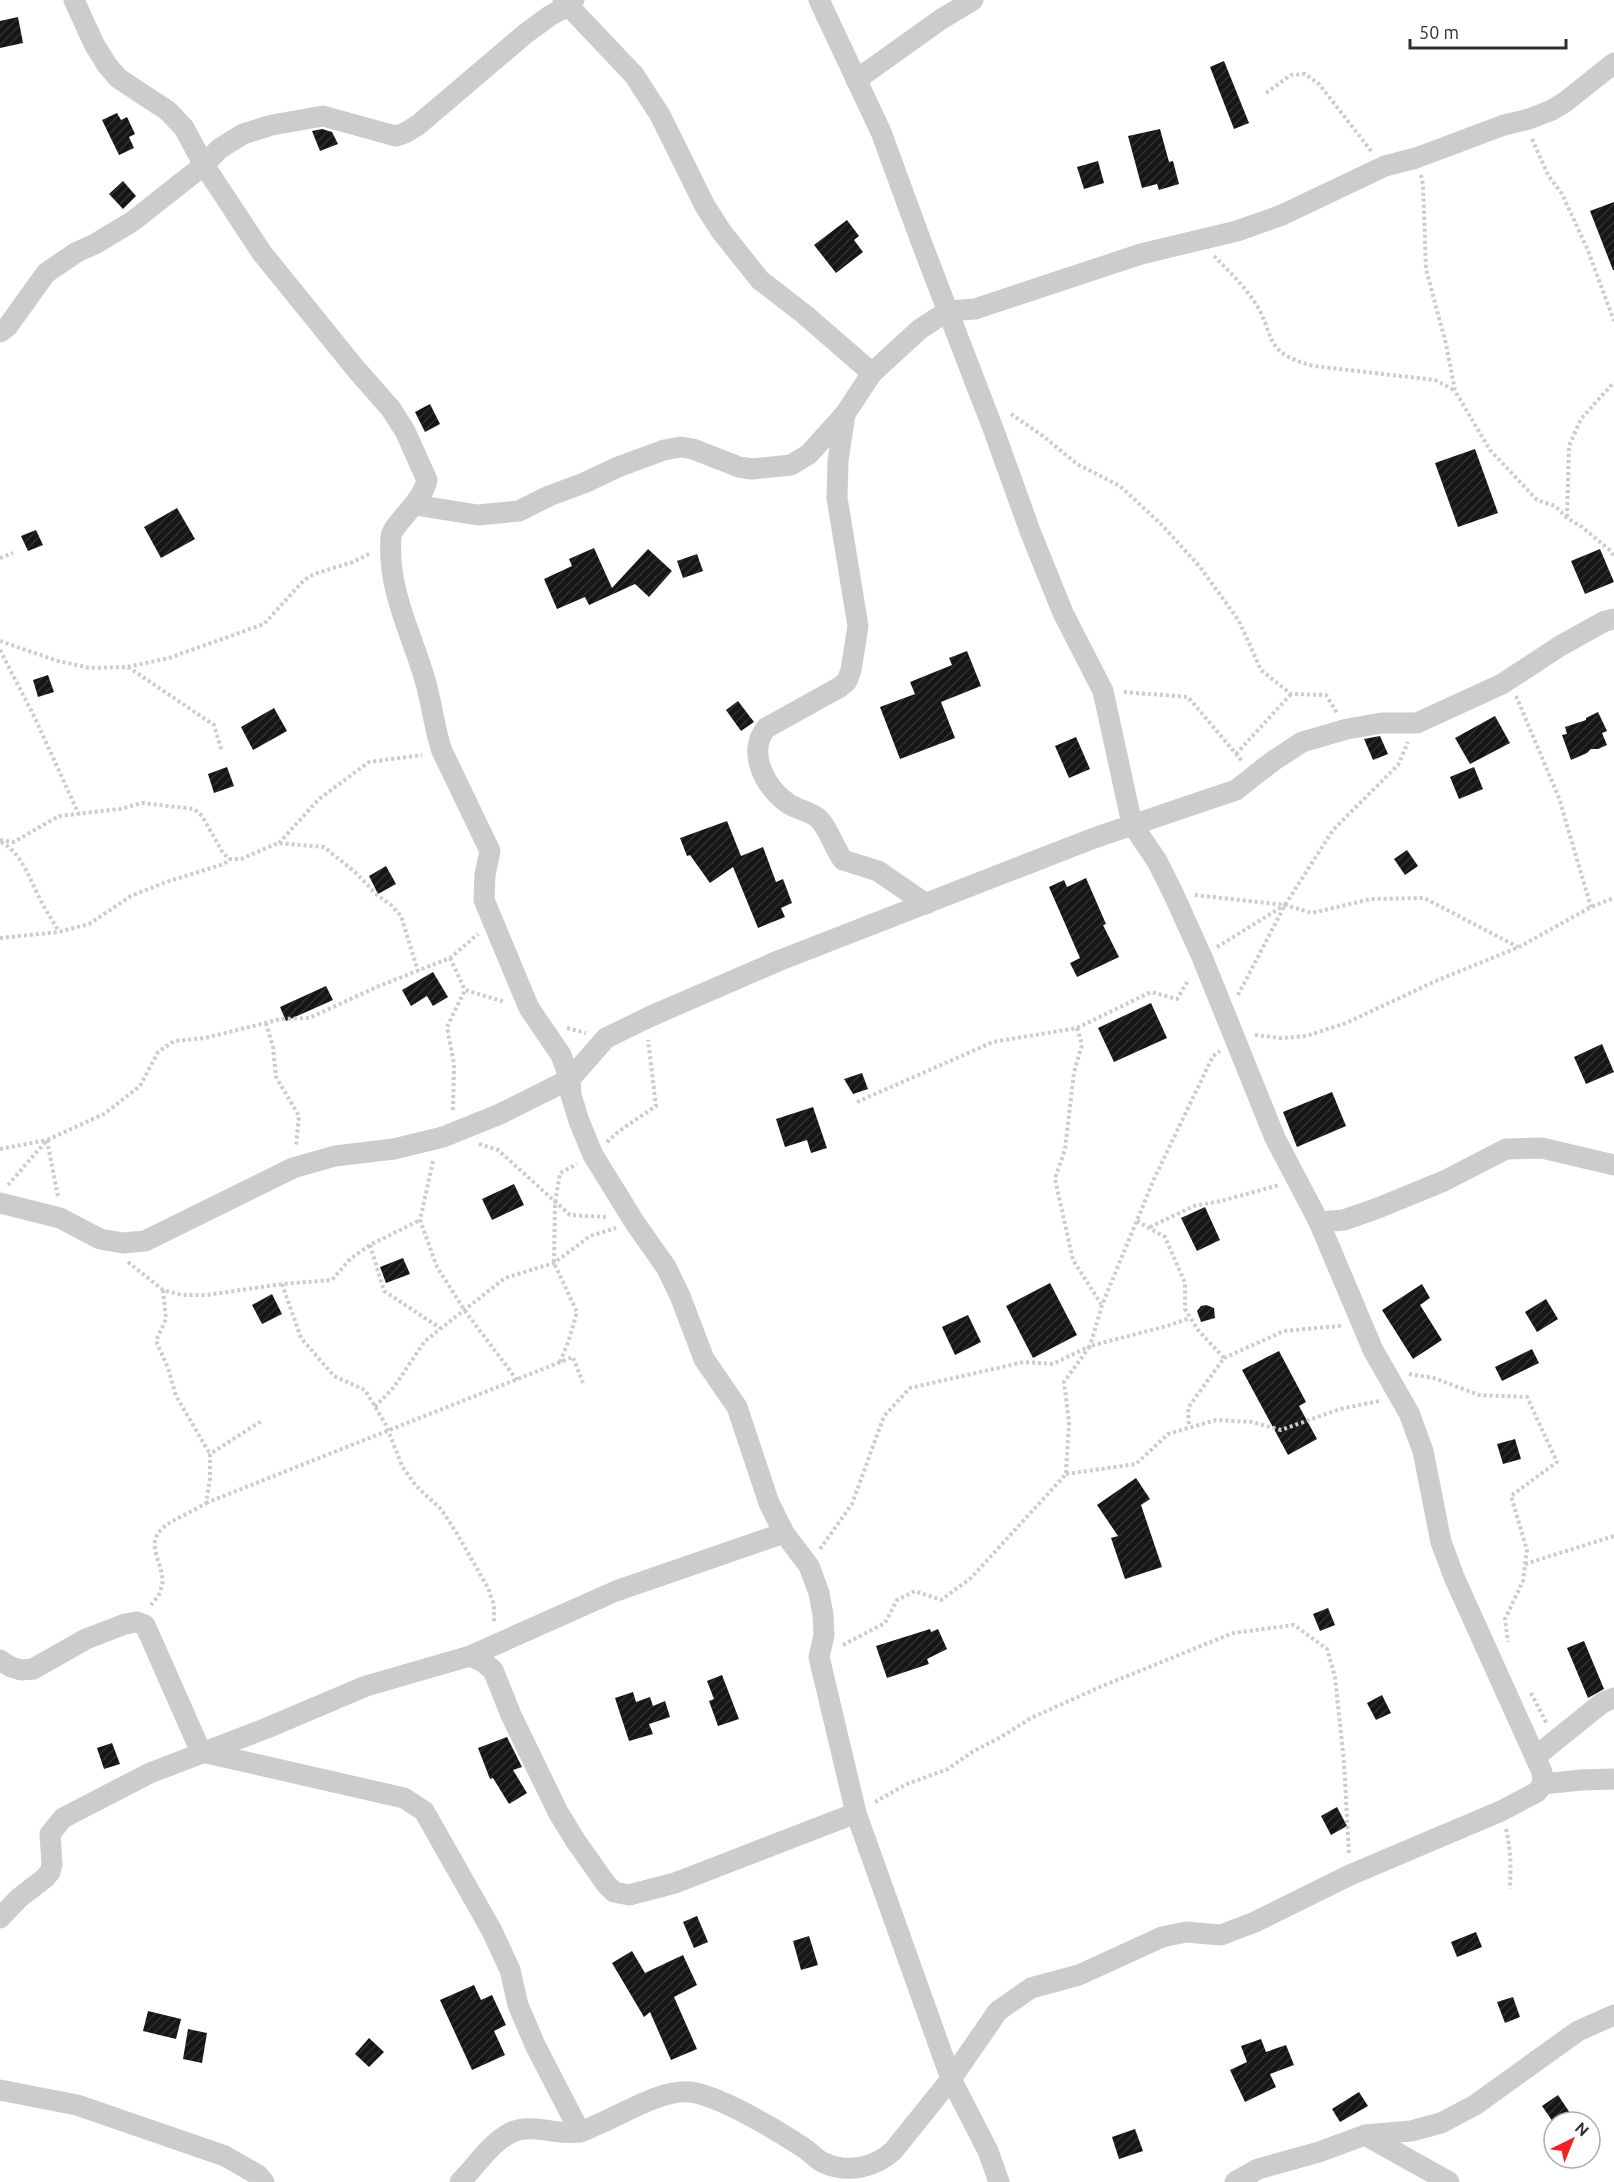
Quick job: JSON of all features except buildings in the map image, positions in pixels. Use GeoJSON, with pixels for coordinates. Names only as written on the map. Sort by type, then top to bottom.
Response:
{"type":"FeatureCollection","features":[{"type":"Feature","properties":{"kind":"street"},"geometry":{"type":"LineString","coordinates":[[74,0],[106,64],[118,78],[168,111],[184,128],[204,165],[262,253],[391,409],[405,431],[427,480],[423,494],[391,534],[393,575],[403,619],[416,649],[426,682],[436,734],[490,851],[485,875],[484,900],[529,1008],[561,1055],[570,1079],[571,1095],[579,1121],[593,1155],[635,1223],[666,1267],[680,1296],[704,1359],[737,1407],[769,1503],[784,1533],[809,1566],[819,1593],[823,1615],[824,1635],[819,1658],[856,1813],[951,2079],[988,2151],[999,2182]]}},
{"type":"Feature","properties":{"kind":"street"},"geometry":{"type":"LineString","coordinates":[[460,2182],[486,2152],[514,2132],[525,2130],[580,2132],[656,2098],[677,2092],[692,2092],[713,2099],[752,2117],[822,2162],[853,2168],[870,2166],[882,2161],[893,2151],[951,2079],[998,2011],[1031,1988],[1079,1975],[1162,1937],[1186,1932],[1221,1935],[1255,1922],[1350,1875],[1501,1811],[1537,1792],[1543,1784],[1542,1772],[1486,1651],[1441,1542],[1423,1451],[1400,1397],[1383,1369],[1319,1222],[1275,1138],[1227,1017],[1173,893],[1157,861],[1132,824],[1103,691],[1064,614],[1029,531],[994,431],[881,132],[819,0]]}},
{"type":"Feature","properties":{"kind":"street"},"geometry":{"type":"LineString","coordinates":[[856,80],[940,20],[973,0]]}},
{"type":"Feature","properties":{"kind":"street"},"geometry":{"type":"LineString","coordinates":[[0,332],[8,326],[46,273],[77,252],[95,244],[133,220],[204,165],[219,149],[243,134],[272,124],[322,116],[396,136],[405,133],[442,106],[525,34],[568,2],[634,75],[660,115],[705,206],[721,231],[760,280],[804,314],[872,373]]}},
{"type":"Feature","properties":{"kind":"street"},"geometry":{"type":"LineString","coordinates":[[415,505],[478,515],[519,511],[618,467],[664,450],[681,447],[752,469],[791,465],[809,454],[845,414],[872,373],[920,329],[948,311],[975,309],[1141,254],[1237,231],[1282,215],[1385,166],[1416,158],[1504,125],[1529,119],[1565,102],[1614,63]]}},
{"type":"Feature","properties":{"kind":"street"},"geometry":{"type":"LineString","coordinates":[[845,414],[838,461],[837,498],[858,615],[851,670],[847,681],[840,687],[766,728],[757,748],[758,759],[775,793],[791,806],[819,819],[843,860],[878,871],[926,904]]}},
{"type":"Feature","properties":{"kind":"street"},"geometry":{"type":"LineString","coordinates":[[0,1203],[60,1218],[100,1239],[123,1243],[145,1241],[293,1168],[335,1156],[394,1149],[444,1136],[500,1114],[570,1079],[606,1038],[778,961],[1132,824],[1236,790],[1302,742],[1347,729],[1382,723],[1417,723],[1509,679],[1560,646],[1605,621],[1614,619]]}},
{"type":"Feature","properties":{"kind":"street"},"geometry":{"type":"LineString","coordinates":[[1319,1222],[1344,1220],[1378,1208],[1444,1181],[1506,1149],[1542,1148],[1614,1165]]}},
{"type":"Feature","properties":{"kind":"street"},"geometry":{"type":"LineString","coordinates":[[0,1918],[19,1898],[50,1872],[52,1864],[50,1834],[63,1818],[150,1773],[267,1728],[366,1686],[470,1656],[616,1591],[784,1533]]}},
{"type":"Feature","properties":{"kind":"street"},"geometry":{"type":"LineString","coordinates":[[0,1660],[21,1670],[33,1669],[86,1639],[125,1624],[137,1622],[146,1625],[201,1752]]}},
{"type":"Feature","properties":{"kind":"street"},"geometry":{"type":"LineString","coordinates":[[470,1656],[493,1670],[511,1715],[558,1812],[575,1840],[614,1892],[629,1895],[675,1883],[856,1813]]}},
{"type":"Feature","properties":{"kind":"street"},"geometry":{"type":"LineString","coordinates":[[1535,1756],[1602,1703],[1614,1698]]}},
{"type":"Feature","properties":{"kind":"street"},"geometry":{"type":"LineString","coordinates":[[201,1752],[404,1798],[424,1811],[492,1931],[510,1970],[518,2005],[526,2025],[580,2132]]}},
{"type":"Feature","properties":{"kind":"street"},"geometry":{"type":"LineString","coordinates":[[1543,1784],[1614,1779]]}},
{"type":"Feature","properties":{"kind":"street"},"geometry":{"type":"LineString","coordinates":[[1235,2182],[1258,2169],[1320,2152],[1365,2135],[1412,2131],[1441,2123],[1475,2105],[1578,2031],[1614,2015]]}},
{"type":"Feature","properties":{"kind":"street"},"geometry":{"type":"LineString","coordinates":[[0,2090],[77,2105],[225,2156],[258,2175],[264,2182]]}},
{"type":"Feature","properties":{"kind":"street"},"geometry":{"type":"LineString","coordinates":[[1365,2135],[1449,2182]]}},
{"type":"Feature","properties":{"kind":"path"},"geometry":{"type":"LineString","coordinates":[[1266,93],[1291,75],[1305,74],[1319,84],[1385,166]]}},
{"type":"Feature","properties":{"kind":"path"},"geometry":{"type":"LineString","coordinates":[[1529,119],[1532,141],[1548,175],[1562,194],[1587,248],[1614,321]]}},
{"type":"Feature","properties":{"kind":"path"},"geometry":{"type":"LineString","coordinates":[[1416,158],[1423,185],[1426,268],[1446,344],[1455,391],[1490,450],[1537,500],[1555,506],[1567,518],[1582,527],[1611,551],[1614,557]]}},
{"type":"Feature","properties":{"kind":"path"},"geometry":{"type":"LineString","coordinates":[[1199,240],[1253,300],[1273,343],[1282,355],[1314,366],[1435,380],[1455,391]]}},
{"type":"Feature","properties":{"kind":"path"},"geometry":{"type":"LineString","coordinates":[[1567,518],[1569,446],[1581,419],[1614,382]]}},
{"type":"Feature","properties":{"kind":"path"},"geometry":{"type":"LineString","coordinates":[[1007,412],[1043,436],[1077,465],[1120,486],[1161,524],[1200,567],[1239,621],[1261,669],[1291,694],[1326,694],[1347,729]]}},
{"type":"Feature","properties":{"kind":"path"},"geometry":{"type":"LineString","coordinates":[[0,641],[58,661],[90,668],[127,667],[170,658],[264,624],[304,580],[373,552],[391,534]]}},
{"type":"Feature","properties":{"kind":"path"},"geometry":{"type":"LineString","coordinates":[[0,558],[13,553]]}},
{"type":"Feature","properties":{"kind":"path"},"geometry":{"type":"LineString","coordinates":[[0,650],[35,718],[79,815]]}},
{"type":"Feature","properties":{"kind":"path"},"geometry":{"type":"LineString","coordinates":[[127,667],[214,725],[222,752]]}},
{"type":"Feature","properties":{"kind":"path"},"geometry":{"type":"LineString","coordinates":[[1509,679],[1559,798],[1591,907]]}},
{"type":"Feature","properties":{"kind":"path"},"geometry":{"type":"LineString","coordinates":[[1103,691],[1188,696],[1254,776]]}},
{"type":"Feature","properties":{"kind":"path"},"geometry":{"type":"LineString","coordinates":[[1236,754],[1291,694]]}},
{"type":"Feature","properties":{"kind":"path"},"geometry":{"type":"LineString","coordinates":[[1227,1017],[1286,905],[1333,830],[1398,765],[1417,723]]}},
{"type":"Feature","properties":{"kind":"path"},"geometry":{"type":"LineString","coordinates":[[0,938],[59,932],[89,924],[131,896],[166,882],[224,864],[230,859],[241,859],[278,843],[319,799],[369,762],[442,751]]}},
{"type":"Feature","properties":{"kind":"path"},"geometry":{"type":"LineString","coordinates":[[0,841],[14,842],[59,816],[120,809],[142,803],[194,809],[202,816],[223,853],[230,859]]}},
{"type":"Feature","properties":{"kind":"path"},"geometry":{"type":"LineString","coordinates":[[0,841],[23,864],[59,932]]}},
{"type":"Feature","properties":{"kind":"path"},"geometry":{"type":"LineString","coordinates":[[278,843],[324,847],[355,872],[401,916],[418,970]]}},
{"type":"Feature","properties":{"kind":"path"},"geometry":{"type":"LineString","coordinates":[[1173,893],[1286,905],[1312,912],[1371,899],[1424,898],[1519,947]]}},
{"type":"Feature","properties":{"kind":"path"},"geometry":{"type":"LineString","coordinates":[[819,1658],[885,1623],[897,1600],[915,1591],[941,1600],[971,1578],[1066,1474],[1069,1422],[1064,1382],[1090,1346],[1102,1305],[1154,1179],[1213,1056],[1234,1039],[1256,1035],[1281,1038],[1306,1036],[1347,1023],[1417,990],[1519,947],[1591,907],[1614,898]]}},
{"type":"Feature","properties":{"kind":"path"},"geometry":{"type":"LineString","coordinates":[[0,1149],[47,1140],[104,1114],[140,1086],[158,1052],[174,1041],[205,1038],[281,1019],[309,1018],[379,986],[450,958],[476,936],[491,917]]}},
{"type":"Feature","properties":{"kind":"path"},"geometry":{"type":"LineString","coordinates":[[465,990],[447,1027],[454,1064],[454,1108],[420,1220],[437,1267],[465,1311],[517,1380]]}},
{"type":"Feature","properties":{"kind":"path"},"geometry":{"type":"LineString","coordinates":[[857,1102],[993,1042],[1077,1028],[1151,992]]}},
{"type":"Feature","properties":{"kind":"path"},"geometry":{"type":"LineString","coordinates":[[266,1023],[273,1047],[276,1077],[299,1116],[296,1147],[305,1165]]}},
{"type":"Feature","properties":{"kind":"path"},"geometry":{"type":"LineString","coordinates":[[1077,1028],[1082,1046],[1074,1072],[1065,1149],[1055,1179],[1073,1260],[1102,1305]]}},
{"type":"Feature","properties":{"kind":"path"},"geometry":{"type":"LineString","coordinates":[[444,1136],[498,1150],[570,1215],[602,1216],[635,1223]]}},
{"type":"Feature","properties":{"kind":"path"},"geometry":{"type":"LineString","coordinates":[[0,1194],[47,1140]]}},
{"type":"Feature","properties":{"kind":"path"},"geometry":{"type":"LineString","coordinates":[[47,1140],[56,1181],[60,1218]]}},
{"type":"Feature","properties":{"kind":"path"},"geometry":{"type":"LineString","coordinates":[[1149,1227],[1194,1206],[1297,1180]]}},
{"type":"Feature","properties":{"kind":"path"},"geometry":{"type":"LineString","coordinates":[[100,1239],[163,1290],[182,1296],[207,1295],[282,1284],[332,1280],[350,1259],[370,1245],[420,1220]]}},
{"type":"Feature","properties":{"kind":"path"},"geometry":{"type":"LineString","coordinates":[[1137,1221],[1165,1237],[1185,1283],[1185,1309],[1197,1330],[1224,1358]]}},
{"type":"Feature","properties":{"kind":"path"},"geometry":{"type":"LineString","coordinates":[[375,1407],[394,1387],[425,1341],[505,1278],[554,1263],[590,1236],[635,1223]]}},
{"type":"Feature","properties":{"kind":"path"},"geometry":{"type":"LineString","coordinates":[[370,1245],[384,1291],[441,1329]]}},
{"type":"Feature","properties":{"kind":"path"},"geometry":{"type":"LineString","coordinates":[[282,1284],[301,1338],[334,1376],[365,1390],[389,1431],[402,1466],[416,1486],[441,1509],[488,1588],[494,1605],[494,1623],[486,1641],[470,1656]]}},
{"type":"Feature","properties":{"kind":"path"},"geometry":{"type":"LineString","coordinates":[[163,1290],[166,1319],[156,1341],[168,1368],[176,1396],[210,1454],[210,1478],[206,1503]]}},
{"type":"Feature","properties":{"kind":"path"},"geometry":{"type":"LineString","coordinates":[[1189,1428],[1188,1408],[1224,1358],[1284,1331],[1339,1326],[1355,1309]]}},
{"type":"Feature","properties":{"kind":"path"},"geometry":{"type":"LineString","coordinates":[[809,1566],[852,1504],[884,1416],[910,1388],[1024,1362],[1053,1364],[1090,1346],[1190,1318]]}},
{"type":"Feature","properties":{"kind":"path"},"geometry":{"type":"LineString","coordinates":[[137,1622],[161,1590],[163,1578],[155,1554],[156,1535],[164,1526],[206,1503],[573,1357],[583,1383]]}},
{"type":"Feature","properties":{"kind":"path"},"geometry":{"type":"LineString","coordinates":[[1383,1369],[1434,1378],[1479,1395],[1527,1397],[1557,1462],[1511,1496],[1527,1550],[1523,1581],[1505,1620],[1509,1652]]}},
{"type":"Feature","properties":{"kind":"path"},"geometry":{"type":"LineString","coordinates":[[1066,1474],[1136,1464],[1168,1434],[1216,1420],[1252,1422],[1281,1430],[1340,1409],[1400,1397]]}},
{"type":"Feature","properties":{"kind":"path"},"geometry":{"type":"LineString","coordinates":[[210,1454],[263,1420]]}},
{"type":"Feature","properties":{"kind":"path"},"geometry":{"type":"LineString","coordinates":[[1525,1564],[1614,1536]]}},
{"type":"Feature","properties":{"kind":"path"},"geometry":{"type":"LineString","coordinates":[[856,1813],[907,1784],[948,1769],[972,1752],[1031,1718],[1100,1687],[1233,1633],[1294,1625],[1327,1649],[1335,1677],[1344,1762],[1350,1875]]}},
{"type":"Feature","properties":{"kind":"path"},"geometry":{"type":"LineString","coordinates":[[1527,1687],[1556,1740]]}},
{"type":"Feature","properties":{"kind":"path"},"geometry":{"type":"LineString","coordinates":[[1501,1811],[1510,1842],[1510,1889]]}}]}
